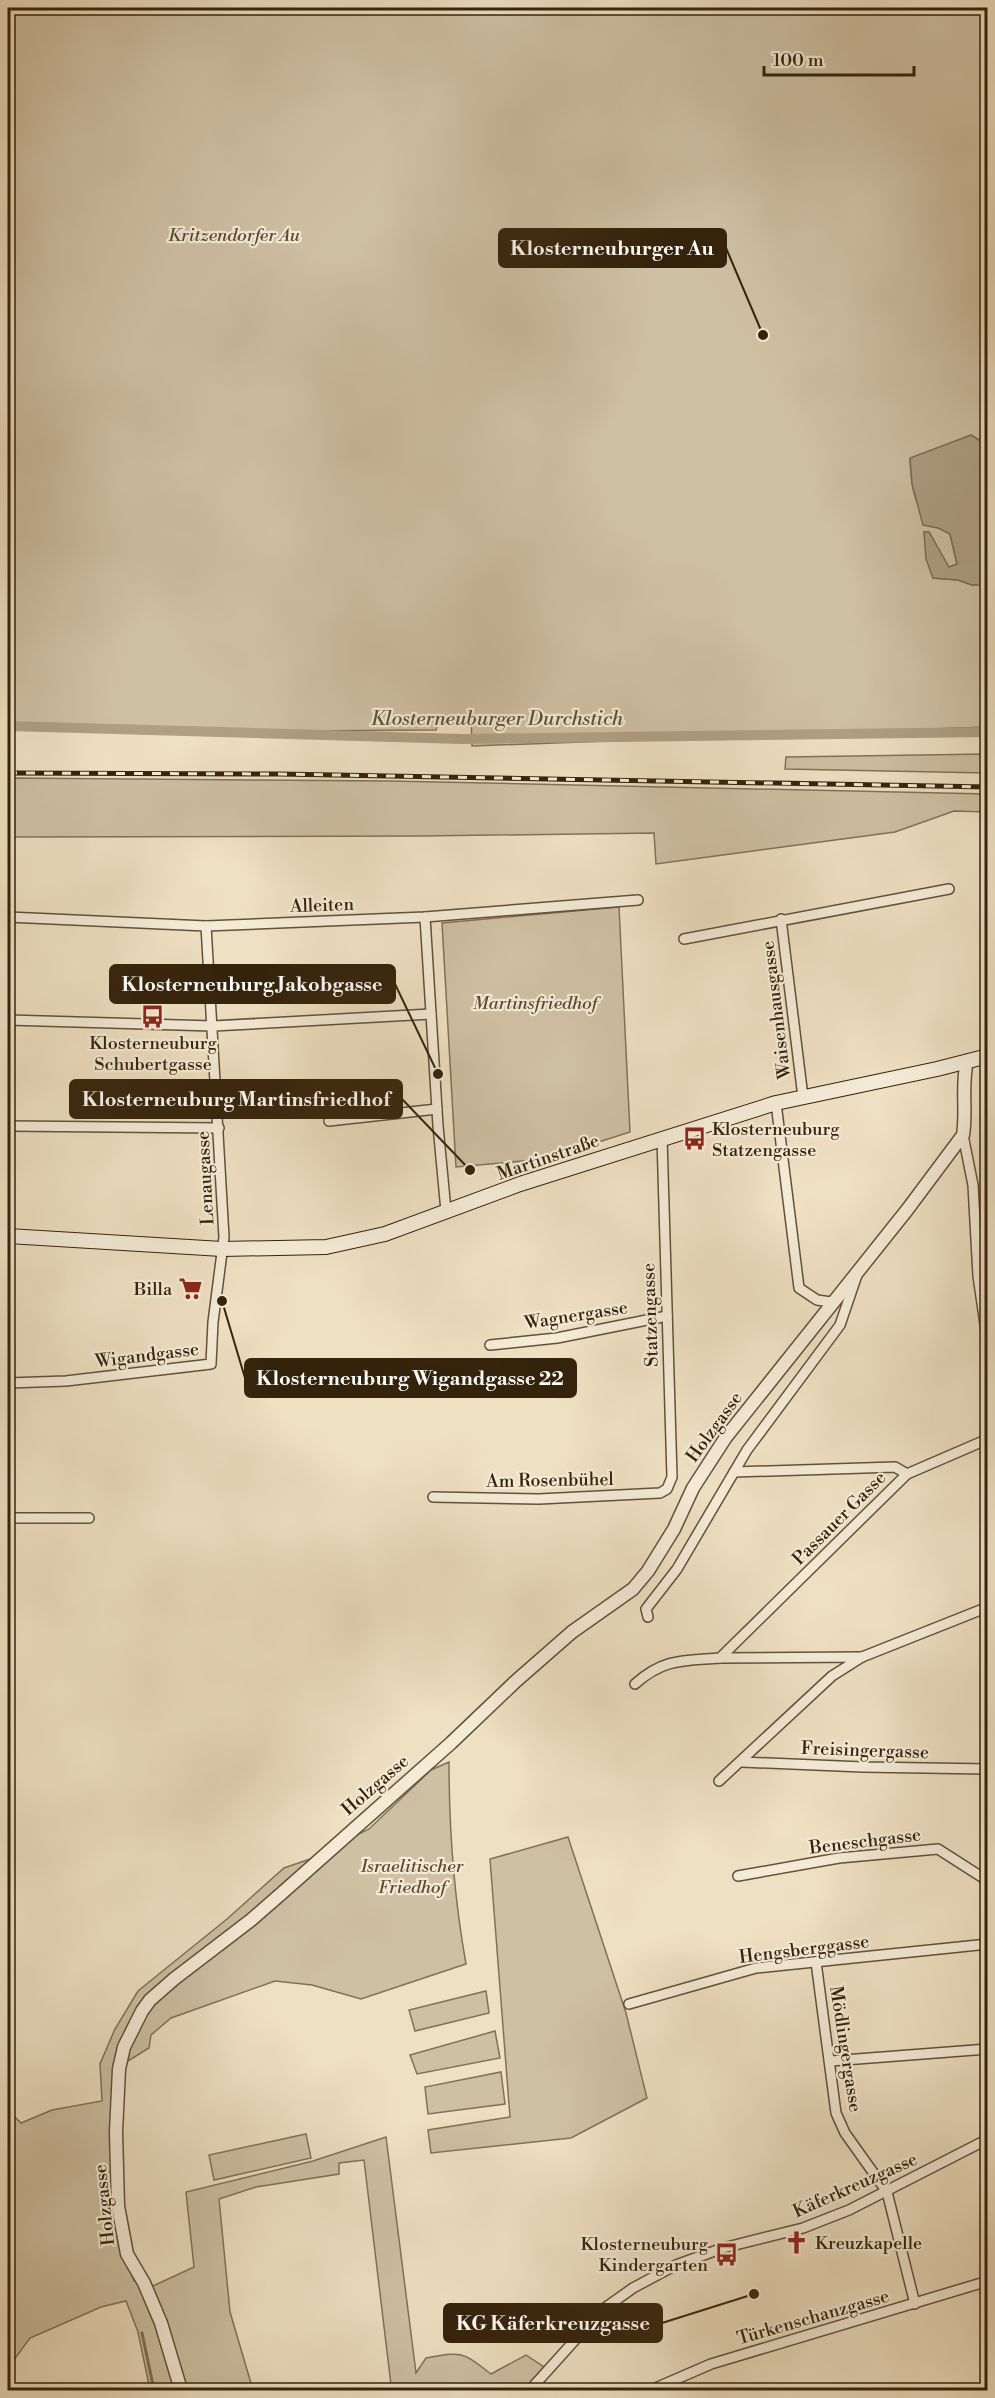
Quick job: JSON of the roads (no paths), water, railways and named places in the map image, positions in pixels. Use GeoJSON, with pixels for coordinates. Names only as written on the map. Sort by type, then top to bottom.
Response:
{"type":"FeatureCollection","features":[{"type":"Feature","properties":{"kind":"main road","name":"Martinstraße"},"geometry":{"type":"LineString","coordinates":[[8,1236],[222,1249],[326,1247],[385,1234],[520,1184],[776,1102],[987,1056]]}},
{"type":"Feature","properties":{"kind":"street","name":"Waisenhausgasse"},"geometry":{"type":"LineString","coordinates":[[684,939],[949,889]]}},
{"type":"Feature","properties":{"kind":"street","name":"Alleiten"},"geometry":{"type":"LineString","coordinates":[[8,916],[206,926],[425,917],[638,900]]}},
{"type":"Feature","properties":{"kind":"street"},"geometry":{"type":"LineString","coordinates":[[425,917],[446,1211]]}},
{"type":"Feature","properties":{"kind":"street","name":"Waisenhausgasse"},"geometry":{"type":"LineString","coordinates":[[782,919],[803,1097]]}},
{"type":"Feature","properties":{"kind":"street","name":"Lenaugasse"},"geometry":{"type":"LineString","coordinates":[[206,926],[219,1128],[224,1237],[222,1249]]}},
{"type":"Feature","properties":{"kind":"street"},"geometry":{"type":"LineString","coordinates":[[8,1020],[213,1026],[431,1014]]}},
{"type":"Feature","properties":{"kind":"street"},"geometry":{"type":"LineString","coordinates":[[968,1061],[965,1071],[966,1120],[963,1135],[973,1185],[983,1275],[987,1345]]}},
{"type":"Feature","properties":{"kind":"street"},"geometry":{"type":"LineString","coordinates":[[776,1102],[799,1288],[818,1300],[831,1302]]}},
{"type":"Feature","properties":{"kind":"street"},"geometry":{"type":"LineString","coordinates":[[329,1121],[437,1109]]}},
{"type":"Feature","properties":{"kind":"street"},"geometry":{"type":"LineString","coordinates":[[8,1126],[219,1128]]}},
{"type":"Feature","properties":{"kind":"street","name":"Holzgasse"},"geometry":{"type":"LineString","coordinates":[[181,2391],[161,2323],[144,2283],[127,2254],[118,2206],[116,2133],[119,2069],[124,2047],[141,2011],[174,1979],[274,1900],[572,1632],[633,1589],[648,1571],[674,1529],[693,1488],[726,1437],[963,1135]]}},
{"type":"Feature","properties":{"kind":"street","name":"Statzengasse"},"geometry":{"type":"LineString","coordinates":[[662,1138],[672,1477],[668,1489]]}},
{"type":"Feature","properties":{"kind":"street","name":"Wigandgasse"},"geometry":{"type":"LineString","coordinates":[[8,1383],[66,1381],[211,1364],[213,1322],[222,1249]]}},
{"type":"Feature","properties":{"kind":"street","name":"Holzgasse"},"geometry":{"type":"LineString","coordinates":[[648,1617],[646,1609],[677,1569],[747,1450],[840,1325],[861,1266]]}},
{"type":"Feature","properties":{"kind":"street","name":"Wagnergasse"},"geometry":{"type":"LineString","coordinates":[[490,1345],[557,1338],[667,1316]]}},
{"type":"Feature","properties":{"kind":"street"},"geometry":{"type":"LineString","coordinates":[[907,1474],[987,1439]]}},
{"type":"Feature","properties":{"kind":"street","name":"Passauer Gasse"},"geometry":{"type":"LineString","coordinates":[[720,1658],[907,1474],[895,1467],[734,1472]]}},
{"type":"Feature","properties":{"kind":"street","name":"Am Rosenbühel"},"geometry":{"type":"LineString","coordinates":[[433,1497],[539,1499],[660,1493],[668,1489]]}},
{"type":"Feature","properties":{"kind":"street"},"geometry":{"type":"LineString","coordinates":[[8,1518],[89,1518]]}},
{"type":"Feature","properties":{"kind":"street"},"geometry":{"type":"LineString","coordinates":[[719,1781],[832,1676],[862,1657],[987,1607]]}},
{"type":"Feature","properties":{"kind":"street"},"geometry":{"type":"LineString","coordinates":[[634,1683],[646,1673],[672,1661],[720,1658],[862,1657]]}},
{"type":"Feature","properties":{"kind":"street","name":"Freisingergasse"},"geometry":{"type":"LineString","coordinates":[[742,1762],[987,1769]]}},
{"type":"Feature","properties":{"kind":"street","name":"Beneschgasse"},"geometry":{"type":"LineString","coordinates":[[738,1876],[839,1858],[938,1849],[987,1881]]}},
{"type":"Feature","properties":{"kind":"street","name":"Hengsberggasse"},"geometry":{"type":"LineString","coordinates":[[629,2004],[756,1968],[987,1944]]}},
{"type":"Feature","properties":{"kind":"street","name":"Mödlingergasse"},"geometry":{"type":"LineString","coordinates":[[816,1962],[831,2061],[836,2113],[845,2133],[886,2192],[915,2304]]}},
{"type":"Feature","properties":{"kind":"street"},"geometry":{"type":"LineString","coordinates":[[831,2061],[987,2049]]}},
{"type":"Feature","properties":{"kind":"street","name":"Käferkreuzgasse"},"geometry":{"type":"LineString","coordinates":[[530,2391],[602,2310],[633,2288],[676,2265],[723,2248],[803,2228],[886,2192],[987,2139]]}},
{"type":"Feature","properties":{"kind":"street","name":"Türkenschanzgasse"},"geometry":{"type":"LineString","coordinates":[[651,2391],[711,2364],[987,2281]]}},
{"type":"Feature","properties":{"kind":"waterway","name":"Klosterneuburger Durchstich"},"geometry":{"type":"LineString","coordinates":[[8,726],[462,739],[988,732]]}},
{"type":"Feature","properties":{"kind":"waterway"},"geometry":{"type":"LineString","coordinates":[[142,2333],[154,2390]]}},
{"type":"Feature","properties":{"kind":"railway"},"geometry":{"type":"LineString","coordinates":[[8,773],[280,774],[988,787]]}},
{"type":"Feature","properties":{"kind":"place","name":"Klosterneuburger Au"},"geometry":{"type":"Point","coordinates":[763,335]}},
{"type":"Feature","properties":{"kind":"place","name":"Klosterneuburg Schubertgasse"},"geometry":{"type":"Point","coordinates":[153,1017]}},
{"type":"Feature","properties":{"kind":"place","name":"Klosterneuburg Jakobgasse"},"geometry":{"type":"Point","coordinates":[438,1074]}},
{"type":"Feature","properties":{"kind":"place","name":"Klosterneuburg Statzengasse"},"geometry":{"type":"Point","coordinates":[694,1139]}},
{"type":"Feature","properties":{"kind":"place","name":"Klosterneuburg Martinsfriedhof"},"geometry":{"type":"Point","coordinates":[470,1170]}},
{"type":"Feature","properties":{"kind":"place","name":"Billa"},"geometry":{"type":"Point","coordinates":[190,1289]}},
{"type":"Feature","properties":{"kind":"place","name":"Klosterneuburg Wigandgasse 22"},"geometry":{"type":"Point","coordinates":[222,1301]}},
{"type":"Feature","properties":{"kind":"place","name":"Kreuzkapelle"},"geometry":{"type":"Point","coordinates":[797,2243]}},
{"type":"Feature","properties":{"kind":"place","name":"Klosterneuburg Kindergarten"},"geometry":{"type":"Point","coordinates":[726,2254]}},
{"type":"Feature","properties":{"kind":"place","name":"KG Käferkreuzgasse"},"geometry":{"type":"Point","coordinates":[754,2294]}},
{"type":"Feature","properties":{"kind":"park label","name":"Kritzendorfer Au"},"geometry":{"type":"Point","coordinates":[234,235]}},
{"type":"Feature","properties":{"kind":"park label","name":"Martinsfriedhof"},"geometry":{"type":"Point","coordinates":[535,1003]}},
{"type":"Feature","properties":{"kind":"park label","name":"Israelitischer Friedhof"},"geometry":{"type":"Point","coordinates":[412,1876]}}]}
